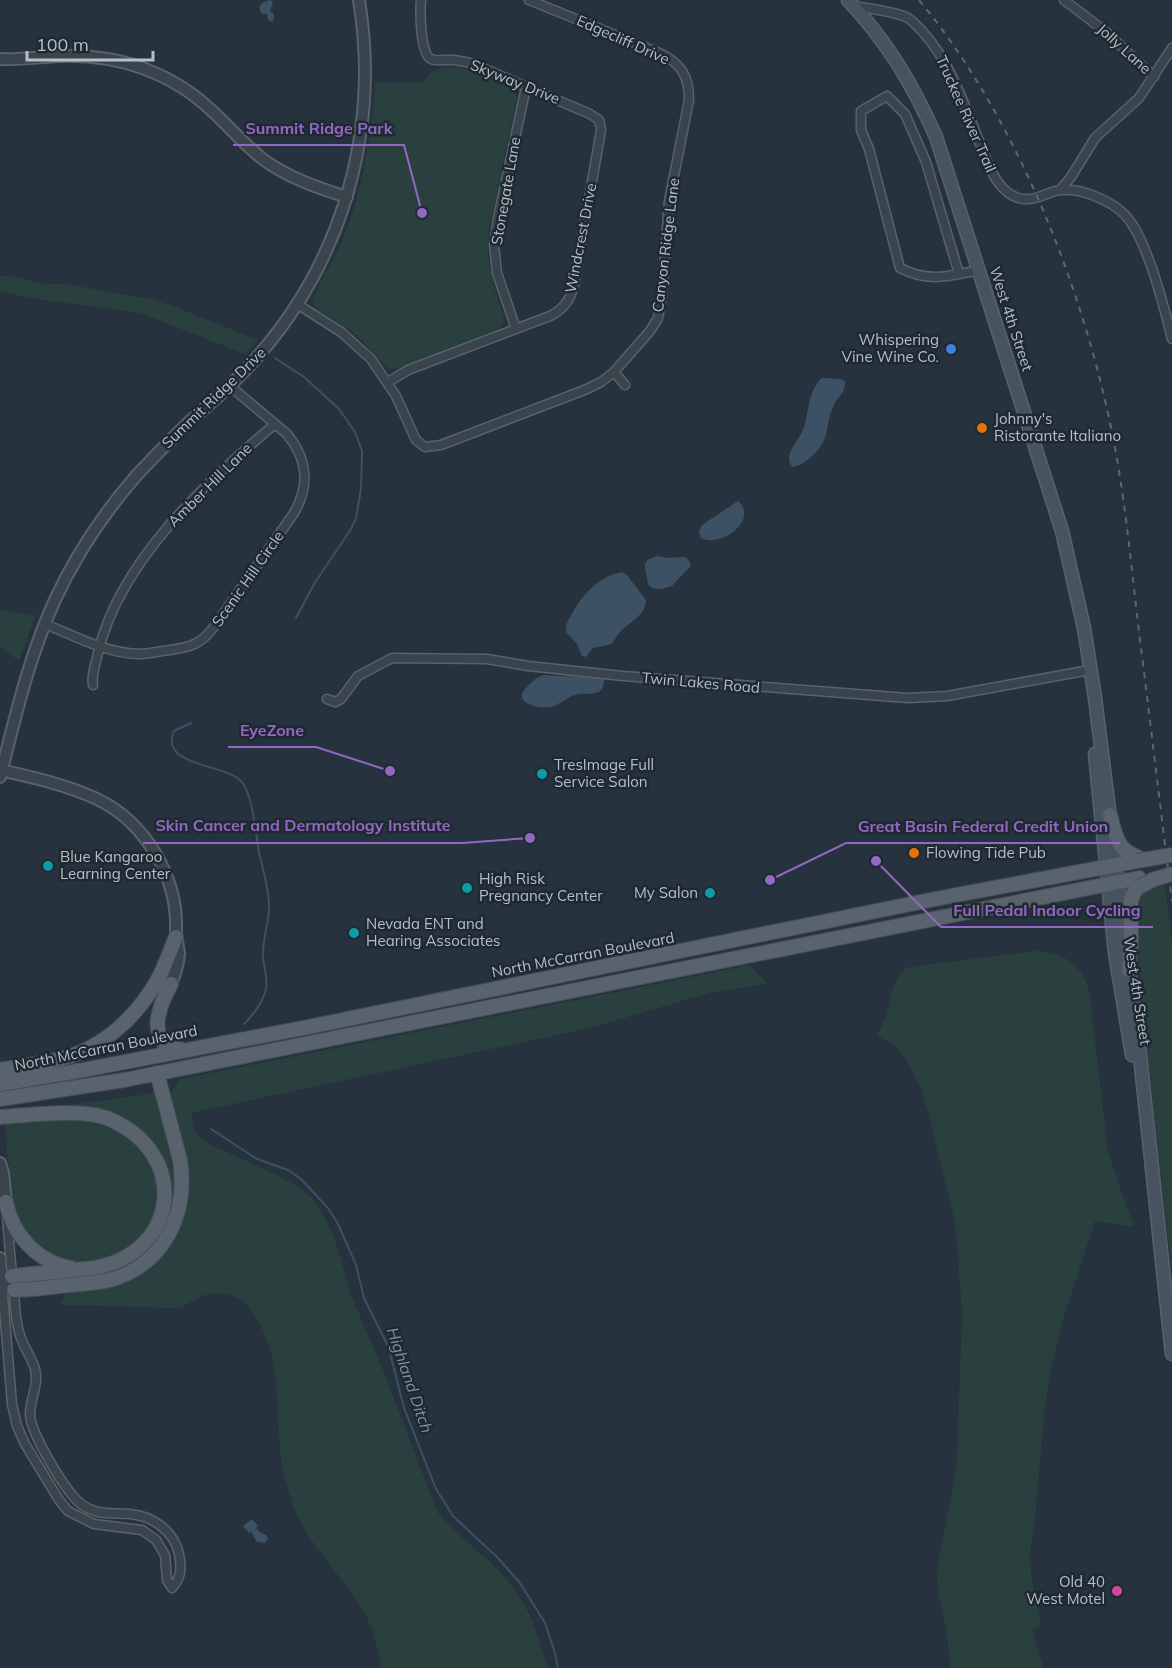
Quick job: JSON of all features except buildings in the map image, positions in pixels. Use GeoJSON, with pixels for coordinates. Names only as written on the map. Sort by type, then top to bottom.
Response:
{"type":"FeatureCollection","features":[{"type":"Feature","properties":{"kind":"main road","name":"West 4th Street"},"geometry":{"type":"LineString","coordinates":[[850,3],[894,57],[924,110],[936,137],[1062,531],[1082,617],[1098,719],[1110,815],[1111,865]]}},
{"type":"Feature","properties":{"kind":"main road","name":"West 4th Street"},"geometry":{"type":"LineString","coordinates":[[1090,670],[1096,775],[1113,882],[1119,983],[1152,1172]]}},
{"type":"Feature","properties":{"kind":"main road"},"geometry":{"type":"LineString","coordinates":[[1110,815],[1118,843],[1138,859]]}},
{"type":"Feature","properties":{"kind":"main road","name":"North McCarran Boulevard"},"geometry":{"type":"LineString","coordinates":[[0,1084],[313,1026],[1138,859],[1172,855]]}},
{"type":"Feature","properties":{"kind":"main road","name":"North McCarran Boulevard"},"geometry":{"type":"LineString","coordinates":[[0,1099],[124,1080],[828,941],[1113,882],[1139,882],[1172,873]]}},
{"type":"Feature","properties":{"kind":"main road","name":"West 4th Street"},"geometry":{"type":"LineString","coordinates":[[1113,882],[1129,970],[1172,1354]]}},
{"type":"Feature","properties":{"kind":"main road"},"geometry":{"type":"LineString","coordinates":[[1129,970],[1131,901],[1139,882]]}},
{"type":"Feature","properties":{"kind":"main road"},"geometry":{"type":"LineString","coordinates":[[823,923],[828,941]]}},
{"type":"Feature","properties":{"kind":"main road"},"geometry":{"type":"LineString","coordinates":[[0,1070],[60,1059],[78,1053],[106,1038],[128,1020],[151,992],[176,937]]}},
{"type":"Feature","properties":{"kind":"main road"},"geometry":{"type":"LineString","coordinates":[[171,984],[159,1011],[161,1039],[165,1044],[176,1049],[197,1048]]}},
{"type":"Feature","properties":{"kind":"main road"},"geometry":{"type":"LineString","coordinates":[[7,1284],[110,1280],[142,1264],[166,1239],[181,1203],[182,1172],[157,1073]]}},
{"type":"Feature","properties":{"kind":"main road"},"geometry":{"type":"LineString","coordinates":[[0,1116],[81,1113],[101,1116],[123,1126],[144,1142],[156,1158],[164,1191],[162,1213],[157,1225],[151,1236],[137,1251],[106,1266],[7,1284]]}},
{"type":"Feature","properties":{"kind":"main road"},"geometry":{"type":"LineString","coordinates":[[6,1202],[14,1227],[29,1246],[46,1260],[63,1267],[94,1268]]}},
{"type":"Feature","properties":{"kind":"street","name":"Summit Ridge Drive"},"geometry":{"type":"LineString","coordinates":[[1,772],[45,624],[64,580],[90,535],[119,495],[154,456],[259,356],[287,320],[328,249],[347,197],[358,153],[364,105],[364,37],[359,0]]}},
{"type":"Feature","properties":{"kind":"street","name":"Skyway Drive"},"geometry":{"type":"LineString","coordinates":[[421,0],[424,51],[428,57],[464,62],[590,114],[599,120]]}},
{"type":"Feature","properties":{"kind":"street","name":"Edgecliff Drive"},"geometry":{"type":"LineString","coordinates":[[529,0],[662,54],[672,59],[682,69]]}},
{"type":"Feature","properties":{"kind":"street","name":"Jolly Lane"},"geometry":{"type":"LineString","coordinates":[[1064,0],[1106,32],[1154,76]]}},
{"type":"Feature","properties":{"kind":"street","name":"Truckee River Trail"},"geometry":{"type":"LineString","coordinates":[[850,3],[896,13],[910,19],[925,35],[942,56],[955,82],[983,153],[1000,187],[1010,195],[1026,199],[1037,198],[1060,190],[1077,191],[1091,195],[1124,214],[1139,237],[1172,339]]}},
{"type":"Feature","properties":{"kind":"street"},"geometry":{"type":"LineString","coordinates":[[1060,190],[1071,177],[1095,138],[1139,98],[1172,48]]}},
{"type":"Feature","properties":{"kind":"street"},"geometry":{"type":"LineString","coordinates":[[0,59],[76,56],[109,59],[144,69],[193,95],[254,152],[282,172],[320,189],[347,197]]}},
{"type":"Feature","properties":{"kind":"street","name":"Canyon Ridge Lane"},"geometry":{"type":"LineString","coordinates":[[388,382],[416,440],[425,447],[441,445],[571,396],[601,382],[614,372],[650,331],[661,308],[669,201],[689,100],[687,82],[682,69]]}},
{"type":"Feature","properties":{"kind":"street","name":"Stonegate Lane"},"geometry":{"type":"LineString","coordinates":[[516,329],[497,273],[494,245],[526,87]]}},
{"type":"Feature","properties":{"kind":"street"},"geometry":{"type":"LineString","coordinates":[[958,274],[926,162],[904,114],[887,96],[861,111],[861,130],[869,149],[900,268],[912,274],[939,278],[980,270]]}},
{"type":"Feature","properties":{"kind":"street","name":"Windcrest Drive"},"geometry":{"type":"LineString","coordinates":[[388,382],[408,370],[559,312],[566,304],[571,296],[600,138],[599,120]]}},
{"type":"Feature","properties":{"kind":"street"},"geometry":{"type":"LineString","coordinates":[[297,304],[354,342],[371,359],[388,382]]}},
{"type":"Feature","properties":{"kind":"street"},"geometry":{"type":"LineString","coordinates":[[614,372],[625,385]]}},
{"type":"Feature","properties":{"kind":"street","name":"Scenic Hill Circle"},"geometry":{"type":"LineString","coordinates":[[45,624],[100,646],[139,654],[184,648],[201,641],[214,627],[294,513],[304,491],[305,478],[300,454],[294,442],[230,386]]}},
{"type":"Feature","properties":{"kind":"street","name":"Amber Hill Lane"},"geometry":{"type":"LineString","coordinates":[[93,685],[93,672],[108,623],[126,586],[152,547],[201,491],[275,424]]}},
{"type":"Feature","properties":{"kind":"street","name":"Twin Lakes Road"},"geometry":{"type":"LineString","coordinates":[[327,699],[335,702],[340,699],[358,676],[392,658],[487,659],[528,666],[623,676],[897,698],[947,696],[1090,670]]}},
{"type":"Feature","properties":{"kind":"street"},"geometry":{"type":"LineString","coordinates":[[1,772],[86,795],[111,807],[129,820],[150,845],[164,869],[174,898],[178,958],[171,984]]}},
{"type":"Feature","properties":{"kind":"street"},"geometry":{"type":"LineString","coordinates":[[0,1163],[6,1202],[7,1284],[12,1404],[17,1426],[25,1444],[68,1511],[94,1524],[142,1530],[156,1540],[165,1555],[167,1580],[172,1588],[180,1576],[180,1561],[177,1547],[168,1532],[146,1517],[98,1512],[82,1504],[64,1485],[37,1438],[30,1415],[36,1389],[36,1376],[19,1332],[7,1284],[0,1258]]}},
{"type":"Feature","properties":{"kind":"green space"},"geometry":{"type":"Polygon","coordinates":[[[447,66],[467,69],[512,88],[517,97],[488,242],[494,285],[504,321],[498,329],[398,368],[389,369],[355,334],[315,307],[313,299],[342,241],[361,183],[375,83],[424,82],[433,72],[447,66]]]}},
{"type":"Feature","properties":{"kind":"green space"},"geometry":{"type":"Polygon","coordinates":[[[0,275],[151,299],[258,340],[245,354],[134,312],[0,292],[0,275]]]}},
{"type":"Feature","properties":{"kind":"green space"},"geometry":{"type":"Polygon","coordinates":[[[0,609],[36,615],[19,661],[0,647],[0,609]]]}},
{"type":"Feature","properties":{"kind":"green space"},"geometry":{"type":"Polygon","coordinates":[[[1165,886],[1172,941],[1172,1275],[1141,997],[1137,922],[1138,900],[1144,892],[1151,888],[1165,886]]]}},
{"type":"Feature","properties":{"kind":"green space"},"geometry":{"type":"Polygon","coordinates":[[[1035,951],[1062,956],[1069,960],[1080,972],[1089,989],[1108,1152],[1134,1227],[1095,1221],[1064,1316],[1049,1379],[1030,1553],[1031,1573],[1041,1625],[1032,1629],[1043,1668],[950,1668],[947,1634],[937,1577],[957,1455],[962,1314],[957,1242],[954,1218],[920,1086],[907,1061],[897,1049],[876,1036],[887,1014],[896,981],[899,975],[909,967],[1035,951]]]}},
{"type":"Feature","properties":{"kind":"green space"},"geometry":{"type":"Polygon","coordinates":[[[750,965],[768,984],[713,992],[590,1028],[191,1113],[196,1133],[209,1144],[297,1186],[312,1198],[324,1216],[335,1239],[351,1295],[383,1370],[438,1513],[500,1572],[516,1591],[533,1622],[548,1668],[381,1668],[368,1620],[354,1596],[305,1530],[293,1505],[281,1458],[277,1390],[269,1346],[261,1326],[248,1307],[239,1299],[221,1293],[203,1296],[178,1308],[61,1305],[66,1291],[120,1282],[182,1220],[188,1195],[188,1169],[170,1097],[180,1079],[750,965]]]}},
{"type":"Feature","properties":{"kind":"green space"},"geometry":{"type":"Polygon","coordinates":[[[157,1091],[177,1166],[172,1220],[152,1250],[148,1246],[168,1195],[129,1125],[27,1111],[157,1091]]]}},
{"type":"Feature","properties":{"kind":"green space"},"geometry":{"type":"Polygon","coordinates":[[[81,1119],[120,1132],[142,1151],[152,1164],[158,1199],[149,1226],[131,1246],[107,1257],[89,1261],[72,1261],[42,1248],[21,1223],[10,1189],[5,1123],[81,1119]]]}},
{"type":"Feature","properties":{"kind":"water"},"geometry":{"type":"Polygon","coordinates":[[[270,0],[273,2],[270,11],[274,14],[273,22],[268,20],[267,14],[262,14],[259,8],[262,3],[270,0]]]}},
{"type":"Feature","properties":{"kind":"water"},"geometry":{"type":"Polygon","coordinates":[[[822,378],[845,381],[843,392],[833,407],[821,445],[808,460],[792,467],[789,460],[790,453],[803,431],[814,389],[822,378]]]}},
{"type":"Feature","properties":{"kind":"water"},"geometry":{"type":"Polygon","coordinates":[[[738,501],[743,509],[744,517],[734,531],[717,540],[700,537],[699,531],[702,525],[738,501]]]}},
{"type":"Feature","properties":{"kind":"water"},"geometry":{"type":"Polygon","coordinates":[[[658,556],[685,557],[691,566],[672,586],[662,589],[653,588],[648,584],[645,563],[658,556]]]}},
{"type":"Feature","properties":{"kind":"water"},"geometry":{"type":"Polygon","coordinates":[[[622,572],[627,575],[646,600],[643,610],[612,644],[593,648],[586,657],[582,656],[577,644],[566,632],[568,620],[588,591],[607,577],[622,572]]]}},
{"type":"Feature","properties":{"kind":"water"},"geometry":{"type":"Polygon","coordinates":[[[544,675],[604,680],[601,690],[593,694],[575,695],[550,707],[540,707],[524,701],[522,693],[534,680],[544,675]]]}},
{"type":"Feature","properties":{"kind":"water"},"geometry":{"type":"Polygon","coordinates":[[[252,1519],[258,1526],[256,1528],[268,1538],[265,1543],[257,1542],[251,1532],[249,1533],[243,1526],[252,1519]]]}},
{"type":"Feature","properties":{"kind":"waterway","name":"Highland Ditch"},"geometry":{"type":"LineString","coordinates":[[275,358],[304,377],[339,409],[355,432],[362,451],[361,489],[356,518],[314,584],[296,618]]}},
{"type":"Feature","properties":{"kind":"waterway","name":"Highland Ditch"},"geometry":{"type":"LineString","coordinates":[[191,723],[174,731],[172,743],[176,752],[197,763],[234,776],[242,782],[249,796],[268,890],[269,910],[263,950],[266,989],[263,999],[244,1024]]}},
{"type":"Feature","properties":{"kind":"waterway","name":"Highland Ditch"},"geometry":{"type":"LineString","coordinates":[[211,1129],[257,1159],[288,1170],[301,1179],[328,1208],[338,1224],[356,1265],[364,1298],[386,1342],[404,1408],[436,1489],[453,1516],[498,1558],[520,1583],[545,1623],[558,1668]]}},
{"type":"Feature","properties":{"kind":"railway"},"geometry":{"type":"LineString","coordinates":[[919,0],[953,45],[984,93],[1012,144],[1038,198],[1060,253],[1096,364],[1115,445],[1123,501],[1172,901]]}},
{"type":"Feature","properties":{"kind":"place","name":"Summit Ridge Park"},"geometry":{"type":"Point","coordinates":[422,213]}},
{"type":"Feature","properties":{"kind":"place","name":"Whispering Vine Wine Co."},"geometry":{"type":"Point","coordinates":[951,349]}},
{"type":"Feature","properties":{"kind":"place","name":"Johnny's Ristorante Italiano"},"geometry":{"type":"Point","coordinates":[982,428]}},
{"type":"Feature","properties":{"kind":"place","name":"EyeZone"},"geometry":{"type":"Point","coordinates":[390,771]}},
{"type":"Feature","properties":{"kind":"place","name":"TresImage Full Service Salon"},"geometry":{"type":"Point","coordinates":[542,774]}},
{"type":"Feature","properties":{"kind":"place","name":"Skin Cancer and Dermatology Institute"},"geometry":{"type":"Point","coordinates":[530,838]}},
{"type":"Feature","properties":{"kind":"place","name":"Flowing Tide Pub"},"geometry":{"type":"Point","coordinates":[914,853]}},
{"type":"Feature","properties":{"kind":"place","name":"Full Pedal Indoor Cycling"},"geometry":{"type":"Point","coordinates":[876,861]}},
{"type":"Feature","properties":{"kind":"place","name":"Blue Kangaroo Learning Center"},"geometry":{"type":"Point","coordinates":[48,866]}},
{"type":"Feature","properties":{"kind":"place","name":"Great Basin Federal Credit Union"},"geometry":{"type":"Point","coordinates":[770,880]}},
{"type":"Feature","properties":{"kind":"place","name":"High Risk Pregnancy Center"},"geometry":{"type":"Point","coordinates":[467,888]}},
{"type":"Feature","properties":{"kind":"place","name":"My Salon"},"geometry":{"type":"Point","coordinates":[710,893]}},
{"type":"Feature","properties":{"kind":"place","name":"Nevada ENT and Hearing Associates"},"geometry":{"type":"Point","coordinates":[354,933]}},
{"type":"Feature","properties":{"kind":"place","name":"Old 40 West Motel"},"geometry":{"type":"Point","coordinates":[1117,1591]}}]}
